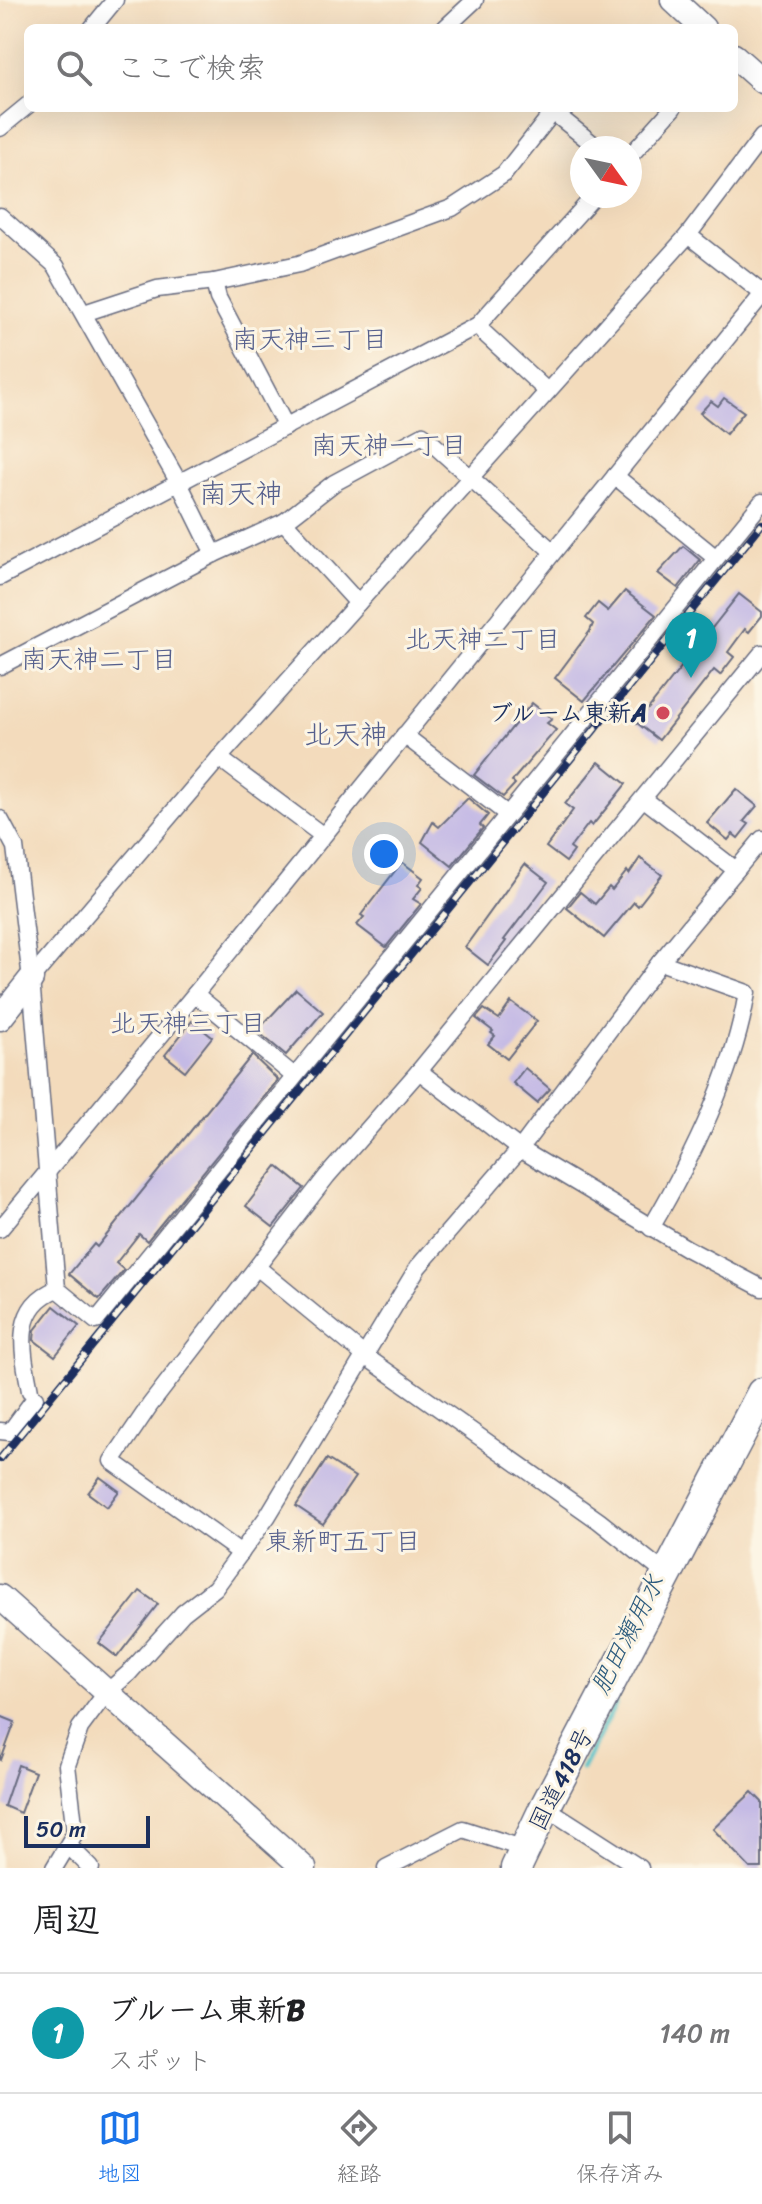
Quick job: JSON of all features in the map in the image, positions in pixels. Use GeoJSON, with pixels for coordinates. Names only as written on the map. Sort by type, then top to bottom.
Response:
{"type":"FeatureCollection","features":[{"type":"Feature","properties":{"kind":"highway","name":"国道418号"},"geometry":{"type":"LineString","coordinates":[[521,1859],[545,1807],[762,1393]]}},
{"type":"Feature","properties":{"kind":"street"},"geometry":{"type":"LineString","coordinates":[[95,24],[115,0]]}},
{"type":"Feature","properties":{"kind":"street"},"geometry":{"type":"LineString","coordinates":[[449,24],[475,0]]}},
{"type":"Feature","properties":{"kind":"street"},"geometry":{"type":"LineString","coordinates":[[673,0],[699,24]]}},
{"type":"Feature","properties":{"kind":"street"},"geometry":{"type":"LineString","coordinates":[[738,60],[762,81]]}},
{"type":"Feature","properties":{"kind":"street"},"geometry":{"type":"LineString","coordinates":[[0,128],[24,108]]}},
{"type":"Feature","properties":{"kind":"street"},"geometry":{"type":"LineString","coordinates":[[84,313],[157,289],[214,282],[299,264],[452,208],[504,174],[553,112],[583,136]]}},
{"type":"Feature","properties":{"kind":"street"},"geometry":{"type":"LineString","coordinates":[[642,143],[669,112]]}},
{"type":"Feature","properties":{"kind":"street"},"geometry":{"type":"LineString","coordinates":[[0,1018],[219,758],[688,235],[762,137]]}},
{"type":"Feature","properties":{"kind":"street"},"geometry":{"type":"LineString","coordinates":[[0,577],[478,325],[583,208]]}},
{"type":"Feature","properties":{"kind":"street"},"geometry":{"type":"LineString","coordinates":[[0,216],[56,266],[179,483],[214,554]]}},
{"type":"Feature","properties":{"kind":"street"},"geometry":{"type":"LineString","coordinates":[[0,1229],[195,994],[762,294],[688,235]]}},
{"type":"Feature","properties":{"kind":"street"},"geometry":{"type":"LineString","coordinates":[[214,282],[218,298],[286,427]]}},
{"type":"Feature","properties":{"kind":"street"},"geometry":{"type":"LineString","coordinates":[[478,325],[547,391]]}},
{"type":"Feature","properties":{"kind":"street"},"geometry":{"type":"LineString","coordinates":[[0,666],[214,554],[284,522],[334,483],[423,435],[552,551]]}},
{"type":"Feature","properties":{"kind":"street"},"geometry":{"type":"LineString","coordinates":[[615,476],[716,558]]}},
{"type":"Feature","properties":{"kind":"street"},"geometry":{"type":"LineString","coordinates":[[0,819],[15,847],[31,979],[57,1289],[96,1321],[762,502]]}},
{"type":"Feature","properties":{"kind":"street"},"geometry":{"type":"LineString","coordinates":[[284,522],[358,603]]}},
{"type":"Feature","properties":{"kind":"street"},"geometry":{"type":"LineString","coordinates":[[241,1553],[112,1461],[160,1393],[327,1176],[419,1071],[762,653]]}},
{"type":"Feature","properties":{"kind":"street"},"geometry":{"type":"LineString","coordinates":[[404,735],[507,814]]}},
{"type":"Feature","properties":{"kind":"street"},"geometry":{"type":"LineString","coordinates":[[219,758],[322,835]]}},
{"type":"Feature","properties":{"kind":"street"},"geometry":{"type":"LineString","coordinates":[[644,799],[736,870]]}},
{"type":"Feature","properties":{"kind":"street"},"geometry":{"type":"LineString","coordinates":[[54,1868],[75,1833],[67,1765],[80,1728],[106,1693],[129,1673],[183,1613],[215,1588],[267,1517],[418,1267],[520,1149],[660,962],[762,839]]}},
{"type":"Feature","properties":{"kind":"street"},"geometry":{"type":"LineString","coordinates":[[651,1228],[711,1110],[729,1061],[747,993],[660,962]]}},
{"type":"Feature","properties":{"kind":"street"},"geometry":{"type":"LineString","coordinates":[[195,994],[294,1076]]}},
{"type":"Feature","properties":{"kind":"street"},"geometry":{"type":"LineString","coordinates":[[419,1071],[520,1149],[651,1228],[762,1288]]}},
{"type":"Feature","properties":{"kind":"street"},"geometry":{"type":"LineString","coordinates":[[258,1268],[365,1356],[599,1521],[667,1575]]}},
{"type":"Feature","properties":{"kind":"street"},"geometry":{"type":"LineString","coordinates":[[0,1431],[10,1432],[32,1395],[21,1342],[28,1314],[44,1294],[57,1289]]}},
{"type":"Feature","properties":{"kind":"street"},"geometry":{"type":"LineString","coordinates":[[0,1597],[304,1868]]}},
{"type":"Feature","properties":{"kind":"street"},"geometry":{"type":"LineString","coordinates":[[545,1807],[640,1868]]}},
{"type":"Feature","properties":{"kind":"street"},"geometry":{"type":"LineString","coordinates":[[386,1868],[463,1829],[521,1859]]}},
{"type":"Feature","properties":{"kind":"street"},"geometry":{"type":"LineString","coordinates":[[69,1846],[91,1868]]}},
{"type":"Feature","properties":{"kind":"building"},"geometry":{"type":"Polygon","coordinates":[[[724,398],[744,412],[726,434],[700,413],[711,401],[718,406],[724,398]]]}},
{"type":"Feature","properties":{"kind":"building"},"geometry":{"type":"Polygon","coordinates":[[[683,546],[700,560],[678,588],[658,573],[683,546]]]}},
{"type":"Feature","properties":{"kind":"building"},"geometry":{"type":"Polygon","coordinates":[[[625,591],[656,615],[584,701],[555,678],[590,631],[593,624],[586,618],[598,603],[608,611],[625,591]]]}},
{"type":"Feature","properties":{"kind":"building"},"geometry":{"type":"Polygon","coordinates":[[[739,594],[762,612],[762,616],[749,632],[745,629],[728,652],[734,657],[720,675],[714,670],[659,740],[637,723],[739,594]]]}},
{"type":"Feature","properties":{"kind":"building"},"geometry":{"type":"Polygon","coordinates":[[[532,703],[552,719],[547,723],[556,730],[512,781],[515,784],[503,797],[474,775],[532,703]]]}},
{"type":"Feature","properties":{"kind":"building"},"geometry":{"type":"Polygon","coordinates":[[[599,762],[626,784],[592,826],[589,823],[570,848],[574,851],[566,862],[546,847],[573,810],[565,804],[599,762]]]}},
{"type":"Feature","properties":{"kind":"building"},"geometry":{"type":"Polygon","coordinates":[[[736,789],[757,806],[744,821],[749,824],[738,838],[733,834],[728,840],[707,823],[736,789]]]}},
{"type":"Feature","properties":{"kind":"building"},"geometry":{"type":"Polygon","coordinates":[[[468,798],[488,815],[480,825],[483,828],[452,866],[422,842],[433,822],[439,827],[468,798]]]}},
{"type":"Feature","properties":{"kind":"building"},"geometry":{"type":"Polygon","coordinates":[[[640,858],[662,875],[638,906],[634,902],[604,938],[567,908],[580,892],[595,904],[609,887],[612,890],[627,871],[629,874],[640,858]]]}},
{"type":"Feature","properties":{"kind":"building"},"geometry":{"type":"Polygon","coordinates":[[[402,862],[423,878],[418,885],[422,888],[413,899],[421,904],[386,947],[357,925],[364,917],[361,915],[402,862]]]}},
{"type":"Feature","properties":{"kind":"building"},"geometry":{"type":"Polygon","coordinates":[[[525,864],[548,882],[488,965],[465,947],[525,864]]]}},
{"type":"Feature","properties":{"kind":"building"},"geometry":{"type":"Polygon","coordinates":[[[296,989],[323,1012],[286,1055],[257,1031],[296,989]]]}},
{"type":"Feature","properties":{"kind":"building"},"geometry":{"type":"Polygon","coordinates":[[[511,1002],[537,1021],[507,1059],[488,1044],[495,1036],[491,1033],[493,1031],[476,1018],[484,1009],[499,1019],[511,1002]]]}},
{"type":"Feature","properties":{"kind":"building"},"geometry":{"type":"Polygon","coordinates":[[[192,1021],[212,1037],[185,1071],[165,1055],[192,1021]]]}},
{"type":"Feature","properties":{"kind":"building"},"geometry":{"type":"Polygon","coordinates":[[[252,1055],[278,1080],[147,1241],[139,1234],[116,1263],[124,1270],[99,1299],[69,1274],[94,1244],[97,1247],[252,1055]]]}},
{"type":"Feature","properties":{"kind":"building"},"geometry":{"type":"Polygon","coordinates":[[[525,1068],[550,1089],[537,1103],[513,1083],[525,1068]]]}},
{"type":"Feature","properties":{"kind":"building"},"geometry":{"type":"Polygon","coordinates":[[[277,1166],[304,1188],[273,1227],[246,1206],[277,1166]]]}},
{"type":"Feature","properties":{"kind":"building"},"geometry":{"type":"Polygon","coordinates":[[[54,1306],[79,1326],[55,1356],[34,1340],[35,1330],[54,1306]]]}},
{"type":"Feature","properties":{"kind":"building"},"geometry":{"type":"Polygon","coordinates":[[[327,1459],[355,1477],[323,1524],[296,1506],[327,1459]]]}},
{"type":"Feature","properties":{"kind":"building"},"geometry":{"type":"Polygon","coordinates":[[[100,1477],[119,1491],[107,1507],[88,1493],[100,1477]]]}},
{"type":"Feature","properties":{"kind":"building"},"geometry":{"type":"Polygon","coordinates":[[[140,1591],[158,1604],[117,1657],[99,1643],[140,1591]]]}},
{"type":"Feature","properties":{"kind":"building"},"geometry":{"type":"Polygon","coordinates":[[[0,1716],[15,1722],[1,1760],[0,1759],[0,1716]]]}},
{"type":"Feature","properties":{"kind":"building"},"geometry":{"type":"Polygon","coordinates":[[[18,1765],[35,1772],[20,1813],[4,1806],[18,1765]]]}},
{"type":"Feature","properties":{"kind":"building"},"geometry":{"type":"Polygon","coordinates":[[[752,1792],[762,1802],[762,1868],[750,1868],[713,1829],[752,1792]]]}},
{"type":"Feature","properties":{"kind":"waterway","name":"肥田瀬用水"},"geometry":{"type":"LineString","coordinates":[[582,1769],[616,1703]]}},
{"type":"Feature","properties":{"kind":"railway"},"geometry":{"type":"LineString","coordinates":[[0,1459],[762,524]]}},
{"type":"Feature","properties":{"kind":"place","name":"ブルーム東新B"},"geometry":{"type":"Point","coordinates":[691,678]}},
{"type":"Feature","properties":{"kind":"place","name":"ブルーム東新A"},"geometry":{"type":"Point","coordinates":[663,713]}},
{"type":"Feature","properties":{"kind":"district","name":"南天神三丁目"},"geometry":{"type":"Point","coordinates":[310,339]}},
{"type":"Feature","properties":{"kind":"district","name":"南天神一丁目"},"geometry":{"type":"Point","coordinates":[389,445]}},
{"type":"Feature","properties":{"kind":"district","name":"南天神"},"geometry":{"type":"Point","coordinates":[241,493]}},
{"type":"Feature","properties":{"kind":"district","name":"北天神二丁目"},"geometry":{"type":"Point","coordinates":[483,639]}},
{"type":"Feature","properties":{"kind":"district","name":"南天神二丁目"},"geometry":{"type":"Point","coordinates":[99,659]}},
{"type":"Feature","properties":{"kind":"district","name":"北天神"},"geometry":{"type":"Point","coordinates":[346,734]}},
{"type":"Feature","properties":{"kind":"district","name":"北天神三丁目"},"geometry":{"type":"Point","coordinates":[188,1023]}},
{"type":"Feature","properties":{"kind":"district","name":"東新町五丁目"},"geometry":{"type":"Point","coordinates":[343,1541]}}]}
